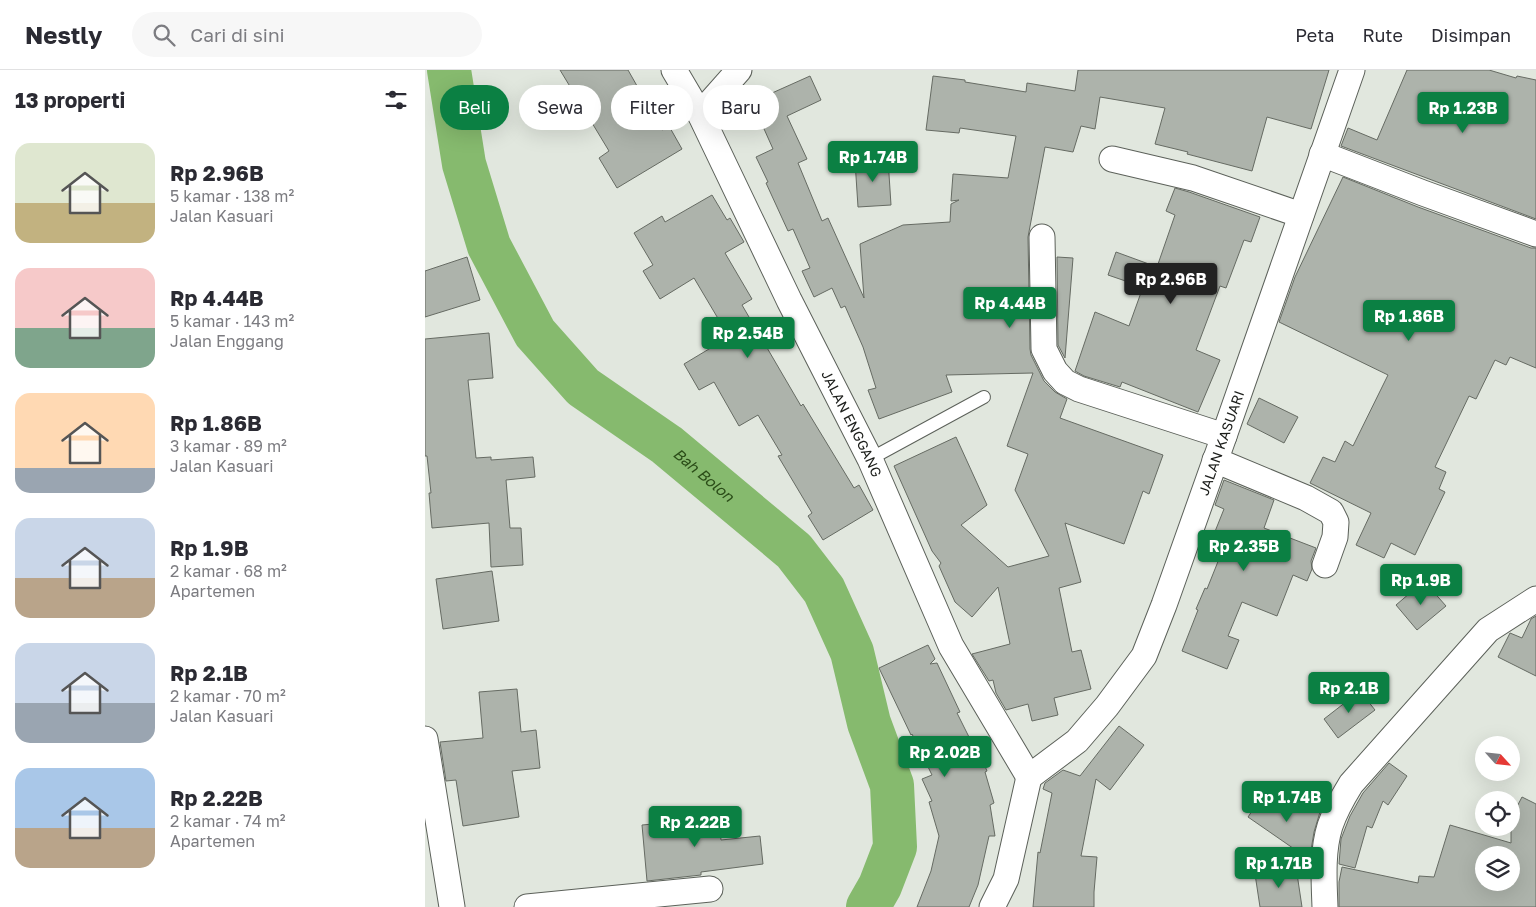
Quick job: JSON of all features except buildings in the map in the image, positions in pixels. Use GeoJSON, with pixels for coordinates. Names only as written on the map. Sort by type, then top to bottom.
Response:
{"type":"FeatureCollection","features":[{"type":"Feature","properties":{"kind":"street","name":"JALAN ENGGANG"},"geometry":{"type":"LineString","coordinates":[[674,70],[700,114],[789,300],[869,459],[951,646],[1029,777]]}},
{"type":"Feature","properties":{"kind":"street"},"geometry":{"type":"LineString","coordinates":[[700,114],[739,70]]}},
{"type":"Feature","properties":{"kind":"street","name":"JALAN KASUARI"},"geometry":{"type":"LineString","coordinates":[[1029,777],[1077,741],[1107,706],[1144,656],[1224,436],[1351,70]]}},
{"type":"Feature","properties":{"kind":"street"},"geometry":{"type":"LineString","coordinates":[[1322,154],[1423,194],[1536,234]]}},
{"type":"Feature","properties":{"kind":"street"},"geometry":{"type":"LineString","coordinates":[[1112,159],[1193,178],[1301,216]]}},
{"type":"Feature","properties":{"kind":"street"},"geometry":{"type":"LineString","coordinates":[[1042,237],[1044,349],[1055,371],[1065,382],[1079,389],[1224,436]]}},
{"type":"Feature","properties":{"kind":"street"},"geometry":{"type":"LineString","coordinates":[[1215,460],[1306,498],[1331,512],[1336,522],[1335,537],[1325,565]]}},
{"type":"Feature","properties":{"kind":"street"},"geometry":{"type":"LineString","coordinates":[[1327,906],[1324,869],[1330,827],[1340,803],[1351,784],[1488,630],[1536,599]]}},
{"type":"Feature","properties":{"kind":"street"},"geometry":{"type":"LineString","coordinates":[[425,739],[452,907]]}},
{"type":"Feature","properties":{"kind":"street"},"geometry":{"type":"LineString","coordinates":[[997,903],[1007,879],[1029,777]]}},
{"type":"Feature","properties":{"kind":"street"},"geometry":{"type":"LineString","coordinates":[[527,907],[709,889]]}},
{"type":"Feature","properties":{"kind":"lane"},"geometry":{"type":"LineString","coordinates":[[869,459],[984,397]]}},
{"type":"Feature","properties":{"kind":"waterway","name":"Bah Bolon"},"geometry":{"type":"LineString","coordinates":[[449,70],[464,164],[489,246],[535,333],[583,387],[667,445],[794,551],[824,590],[852,652],[869,723],[892,785],[895,847],[880,886],[868,907]]}}]}
